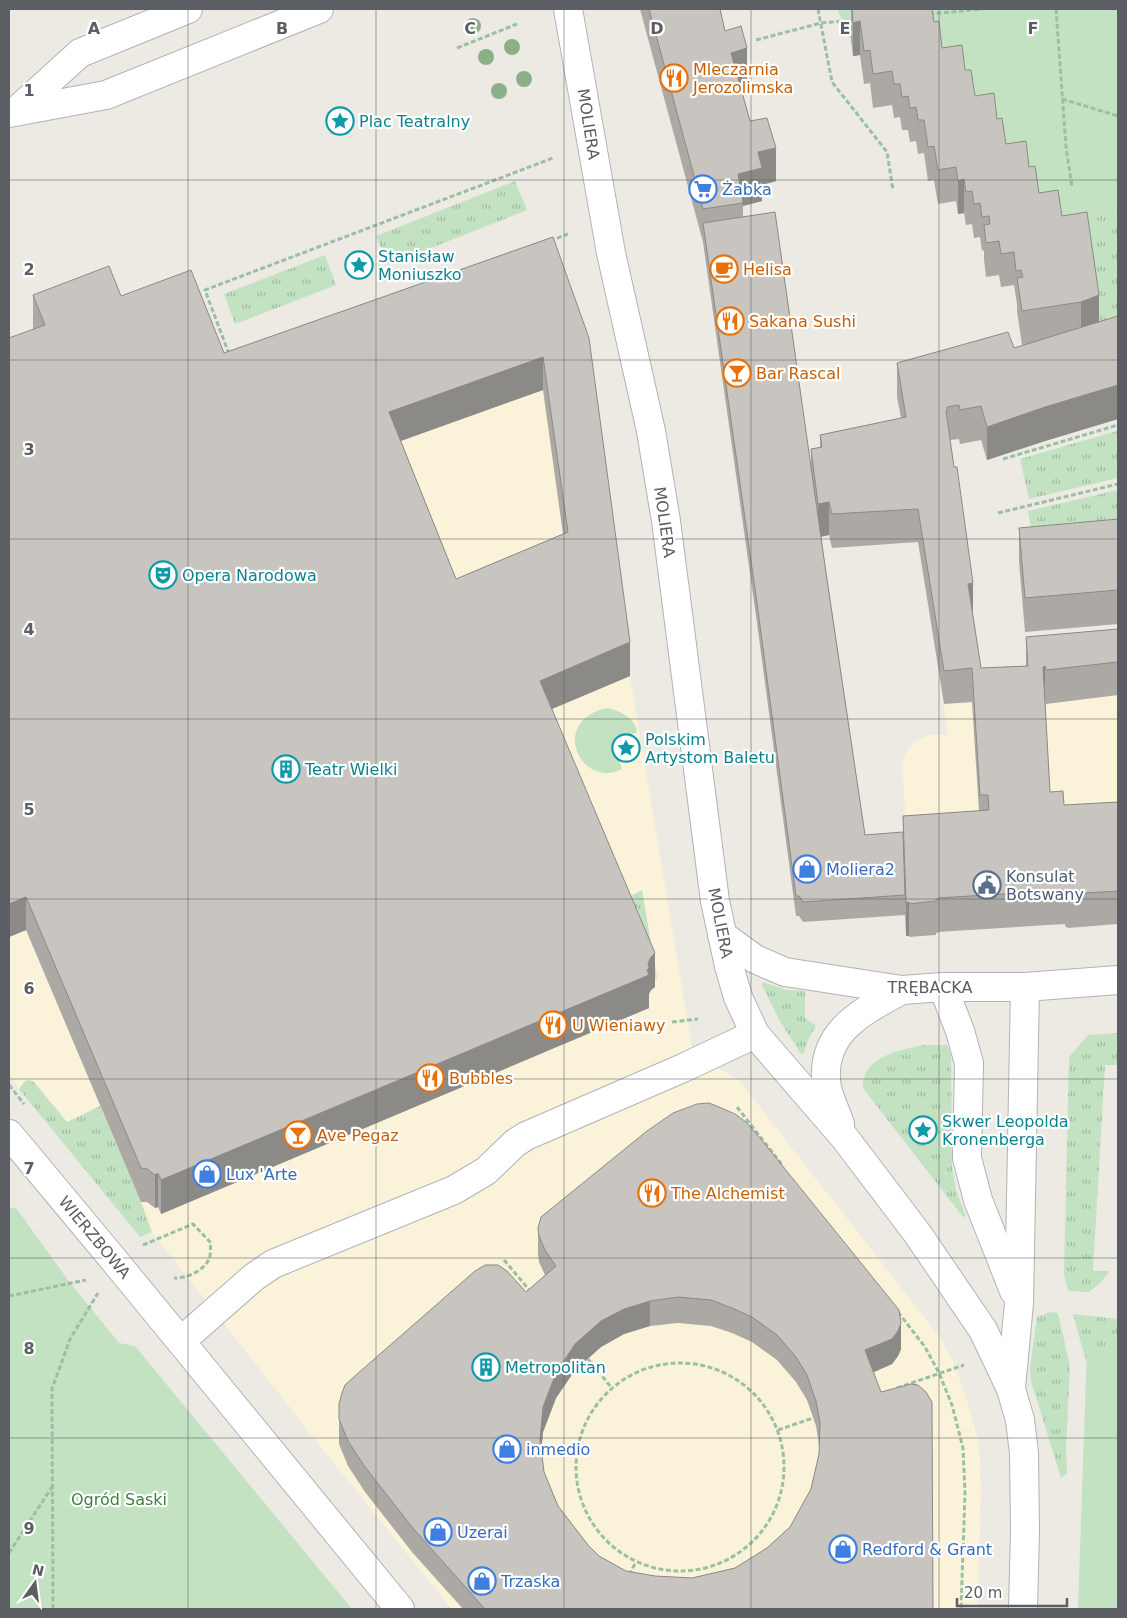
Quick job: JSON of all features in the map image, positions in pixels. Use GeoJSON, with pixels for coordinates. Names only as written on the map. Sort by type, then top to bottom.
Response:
{"type":"FeatureCollection","features":[{"type":"Feature","properties":{"kind":"street"},"geometry":{"type":"LineString","coordinates":[[13,112],[80,53],[188,9]]}},
{"type":"Feature","properties":{"kind":"street"},"geometry":{"type":"LineString","coordinates":[[13,112],[106,95],[319,9]]}},
{"type":"Feature","properties":{"kind":"street","name":"MOLIERA"},"geometry":{"type":"LineString","coordinates":[[568,9],[611,253],[651,431],[660,485],[715,901],[738,997],[755,1034],[844,1137],[917,1233],[983,1330],[1011,1389]]}},
{"type":"Feature","properties":{"kind":"street","name":"TRĘBACKA"},"geometry":{"type":"LineString","coordinates":[[722,936],[755,960],[785,972],[902,990],[943,987],[1024,987],[1118,980]]}},
{"type":"Feature","properties":{"kind":"street"},"geometry":{"type":"LineString","coordinates":[[943,987],[960,1031],[969,1063],[967,1158],[978,1200],[1018,1303]]}},
{"type":"Feature","properties":{"kind":"street"},"geometry":{"type":"LineString","coordinates":[[1023,1609],[1024,1453],[1020,1420],[1011,1389],[1018,1303],[1024,987]]}},
{"type":"Feature","properties":{"kind":"street"},"geometry":{"type":"LineString","coordinates":[[844,1137],[828,1089],[825,1067],[829,1049],[839,1033],[864,1010],[902,990]]}},
{"type":"Feature","properties":{"kind":"street"},"geometry":{"type":"LineString","coordinates":[[181,1341],[254,1277],[273,1264],[454,1190],[486,1170],[526,1136],[683,1068],[755,1034]]}},
{"type":"Feature","properties":{"kind":"street","name":"WIERZBOWA"},"geometry":{"type":"LineString","coordinates":[[9,1134],[400,1609]]}},
{"type":"Feature","properties":{"kind":"path"},"geometry":{"type":"LineString","coordinates":[[818,9],[832,82],[887,152],[893,190]]}},
{"type":"Feature","properties":{"kind":"path"},"geometry":{"type":"LineString","coordinates":[[924,14],[983,9]]}},
{"type":"Feature","properties":{"kind":"path"},"geometry":{"type":"LineString","coordinates":[[1056,9],[1066,146],[1072,187]]}},
{"type":"Feature","properties":{"kind":"path"},"geometry":{"type":"LineString","coordinates":[[756,40],[821,23],[856,20]]}},
{"type":"Feature","properties":{"kind":"path"},"geometry":{"type":"LineString","coordinates":[[457,48],[517,24]]}},
{"type":"Feature","properties":{"kind":"path"},"geometry":{"type":"LineString","coordinates":[[1062,99],[1118,116]]}},
{"type":"Feature","properties":{"kind":"path"},"geometry":{"type":"LineString","coordinates":[[197,288],[205,290],[553,158]]}},
{"type":"Feature","properties":{"kind":"path"},"geometry":{"type":"LineString","coordinates":[[549,241],[568,234]]}},
{"type":"Feature","properties":{"kind":"path"},"geometry":{"type":"LineString","coordinates":[[205,290],[231,360]]}},
{"type":"Feature","properties":{"kind":"path"},"geometry":{"type":"LineString","coordinates":[[1003,459],[1118,425]]}},
{"type":"Feature","properties":{"kind":"path"},"geometry":{"type":"LineString","coordinates":[[998,513],[1118,484]]}},
{"type":"Feature","properties":{"kind":"path"},"geometry":{"type":"LineString","coordinates":[[672,1022],[698,1019]]}},
{"type":"Feature","properties":{"kind":"path"},"geometry":{"type":"LineString","coordinates":[[737,1108],[786,1169]]}},
{"type":"Feature","properties":{"kind":"path"},"geometry":{"type":"LineString","coordinates":[[146,1244],[193,1224],[211,1243],[209,1260]]}},
{"type":"Feature","properties":{"kind":"path"},"geometry":{"type":"LineString","coordinates":[[504,1260],[535,1297]]}},
{"type":"Feature","properties":{"kind":"path"},"geometry":{"type":"LineString","coordinates":[[9,1296],[88,1280]]}},
{"type":"Feature","properties":{"kind":"path"},"geometry":{"type":"LineString","coordinates":[[53,1609],[52,1389],[70,1339],[98,1292]]}},
{"type":"Feature","properties":{"kind":"path"},"geometry":{"type":"LineString","coordinates":[[895,1308],[925,1346],[939,1373],[952,1405],[963,1448],[965,1494],[961,1609]]}},
{"type":"Feature","properties":{"kind":"path"},"geometry":{"type":"LineString","coordinates":[[588,1359],[612,1387]]}},
{"type":"Feature","properties":{"kind":"path"},"geometry":{"type":"LineString","coordinates":[[692,1362],[719,1370],[744,1384],[764,1405],[778,1430],[784,1456],[784,1484],[775,1510],[761,1534],[741,1552],[716,1566],[689,1572],[662,1570],[636,1562],[613,1548],[595,1529],[582,1506],[575,1481],[575,1455],[581,1429],[594,1406],[612,1387],[636,1372],[663,1364],[692,1362]]}},
{"type":"Feature","properties":{"kind":"path"},"geometry":{"type":"LineString","coordinates":[[892,1390],[964,1364]]}},
{"type":"Feature","properties":{"kind":"path"},"geometry":{"type":"LineString","coordinates":[[778,1430],[813,1418]]}},
{"type":"Feature","properties":{"kind":"path"},"geometry":{"type":"LineString","coordinates":[[9,1553],[52,1487]]}},
{"type":"Feature","properties":{"kind":"path"},"geometry":{"type":"LineString","coordinates":[[627,1577],[636,1562]]}},
{"type":"Feature","properties":{"kind":"shaded area"},"geometry":{"type":"Polygon","coordinates":[[[33,329],[216,368],[589,372],[630,676],[693,1054],[738,1079],[939,1336],[954,1363],[966,1397],[979,1445],[981,1491],[977,1609],[452,1609],[327,1455],[152,1232],[140,1237],[9,1076],[9,372],[39,344],[33,329]]]}},
{"type":"Feature","properties":{"kind":"shaded area"},"geometry":{"type":"Polygon","coordinates":[[[1118,695],[1118,924],[1068,928],[1065,924],[938,932],[936,935],[923,937],[906,936],[903,852],[908,849],[902,765],[906,752],[913,743],[928,735],[947,735],[944,704],[1045,700],[1046,703],[1118,695]]]}},
{"type":"Feature","properties":{"kind":"green space"},"geometry":{"type":"Polygon","coordinates":[[[837,9],[1118,9],[1118,210],[1083,215],[1087,246],[851,41],[837,9]]]}},
{"type":"Feature","properties":{"kind":"green space"},"geometry":{"type":"Polygon","coordinates":[[[515,181],[527,210],[388,265],[376,236],[515,181]]]}},
{"type":"Feature","properties":{"kind":"green space"},"geometry":{"type":"Polygon","coordinates":[[[1118,210],[1118,321],[1099,328],[1083,215],[1118,210]]]}},
{"type":"Feature","properties":{"kind":"green space"},"geometry":{"type":"Polygon","coordinates":[[[325,255],[336,285],[235,324],[224,294],[325,255]]]}},
{"type":"Feature","properties":{"kind":"green space"},"geometry":{"type":"Polygon","coordinates":[[[1117,431],[1118,478],[1029,499],[1020,459],[1117,431]]]}},
{"type":"Feature","properties":{"kind":"green space"},"geometry":{"type":"Polygon","coordinates":[[[1118,490],[1118,534],[1034,546],[1028,511],[1118,490]]]}},
{"type":"Feature","properties":{"kind":"green space"},"geometry":{"type":"Polygon","coordinates":[[[607,708],[622,713],[630,719],[637,732],[626,738],[620,747],[619,757],[622,769],[607,773],[594,770],[584,762],[577,751],[575,739],[579,726],[589,715],[607,708]]]}},
{"type":"Feature","properties":{"kind":"green space"},"geometry":{"type":"Polygon","coordinates":[[[642,890],[657,978],[653,980],[619,902],[642,890]]]}},
{"type":"Feature","properties":{"kind":"green space"},"geometry":{"type":"Polygon","coordinates":[[[763,982],[787,990],[805,991],[805,1018],[816,1026],[808,1040],[804,1053],[801,1054],[781,1023],[762,985],[763,982]]]}},
{"type":"Feature","properties":{"kind":"green space"},"geometry":{"type":"Polygon","coordinates":[[[1118,1033],[1118,1065],[1105,1065],[1093,1271],[1110,1271],[1089,1292],[1068,1291],[1064,1274],[1069,1057],[1088,1035],[1118,1033]]]}},
{"type":"Feature","properties":{"kind":"green space","name":"Skwer Leopolda Kronenberga"},"geometry":{"type":"Polygon","coordinates":[[[924,1045],[947,1045],[951,1055],[952,1167],[956,1190],[966,1216],[963,1217],[863,1088],[864,1077],[868,1068],[875,1062],[894,1052],[924,1045]]]}},
{"type":"Feature","properties":{"kind":"green space"},"geometry":{"type":"Polygon","coordinates":[[[25,1081],[34,1082],[67,1122],[100,1106],[152,1232],[140,1237],[19,1089],[25,1081]]]}},
{"type":"Feature","properties":{"kind":"green space","name":"Ogród Saski"},"geometry":{"type":"Polygon","coordinates":[[[9,1208],[16,1208],[71,1284],[119,1343],[135,1346],[352,1609],[9,1609],[9,1208]]]}},
{"type":"Feature","properties":{"kind":"green space"},"geometry":{"type":"Polygon","coordinates":[[[1050,1312],[1058,1313],[1070,1366],[1066,1449],[1067,1474],[1061,1478],[1031,1381],[1030,1368],[1037,1317],[1050,1312]]]}},
{"type":"Feature","properties":{"kind":"green space"},"geometry":{"type":"Polygon","coordinates":[[[1073,1314],[1118,1319],[1118,1347],[1087,1347],[1086,1361],[1073,1314]]]}},
{"type":"Feature","properties":{"kind":"green space"},"geometry":{"type":"Polygon","coordinates":[[[1087,1347],[1118,1347],[1118,1609],[1078,1609],[1087,1347]]]}},
{"type":"Feature","properties":{"kind":"building"},"geometry":{"type":"Polygon","coordinates":[[[649,9],[720,9],[725,31],[741,26],[747,48],[731,53],[750,121],[767,118],[776,148],[758,152],[762,168],[738,174],[743,203],[703,209],[649,9]]]}},
{"type":"Feature","properties":{"kind":"building"},"geometry":{"type":"Polygon","coordinates":[[[852,9],[932,9],[934,22],[939,21],[942,48],[962,45],[965,70],[971,70],[975,96],[994,93],[997,119],[1002,118],[1006,144],[1026,141],[1029,167],[1035,166],[1039,193],[1058,190],[1062,216],[1087,212],[1099,295],[1081,302],[1022,311],[1017,278],[1023,277],[1021,270],[1016,271],[1014,252],[1001,254],[999,241],[986,243],[984,225],[990,224],[989,216],[982,217],[980,203],[974,204],[972,191],[966,192],[964,179],[958,181],[956,167],[938,170],[934,146],[928,147],[924,120],[918,120],[916,107],[910,108],[908,96],[902,97],[900,84],[894,84],[892,71],[873,74],[870,50],[864,51],[860,21],[853,23],[852,9]]]}},
{"type":"Feature","properties":{"kind":"building"},"geometry":{"type":"Polygon","coordinates":[[[775,212],[865,835],[903,832],[905,895],[803,902],[799,896],[796,896],[703,223],[775,212]]]}},
{"type":"Feature","properties":{"kind":"building","name":"Teatr Wielki"},"geometry":{"type":"Polygon","coordinates":[[[553,237],[589,338],[630,642],[540,681],[655,953],[648,963],[649,968],[647,970],[649,975],[161,1180],[158,1173],[155,1175],[147,1169],[141,1168],[26,897],[9,904],[9,338],[45,325],[33,295],[109,266],[121,296],[191,270],[224,353],[553,237]],[[543,357],[389,412],[456,579],[568,532],[543,357]]]}},
{"type":"Feature","properties":{"kind":"building"},"geometry":{"type":"Polygon","coordinates":[[[363,251],[367,261],[355,265],[351,255],[363,251]]]}},
{"type":"Feature","properties":{"kind":"building"},"geometry":{"type":"Polygon","coordinates":[[[1118,316],[1118,385],[987,427],[981,406],[960,410],[959,405],[947,407],[946,411],[954,467],[957,467],[973,583],[968,584],[981,668],[1028,666],[1026,637],[1118,629],[1118,662],[1046,670],[1045,666],[1043,667],[1050,792],[1063,791],[1064,805],[1118,802],[1118,891],[1068,894],[1065,893],[1066,890],[938,898],[936,901],[906,903],[903,816],[989,810],[988,795],[980,795],[972,668],[944,671],[918,509],[832,514],[829,502],[818,504],[811,449],[822,447],[820,435],[906,417],[897,363],[1008,332],[1014,348],[1118,316]]]}},
{"type":"Feature","properties":{"kind":"building"},"geometry":{"type":"Polygon","coordinates":[[[1118,519],[1118,590],[1025,598],[1019,528],[1118,519]]]}},
{"type":"Feature","properties":{"kind":"building","name":"Metropolitan"},"geometry":{"type":"Polygon","coordinates":[[[709,1103],[735,1114],[746,1122],[899,1310],[901,1323],[892,1339],[865,1350],[881,1392],[911,1384],[918,1385],[926,1392],[932,1402],[933,1609],[485,1609],[412,1527],[365,1467],[348,1441],[339,1419],[339,1404],[345,1385],[475,1271],[485,1265],[498,1265],[507,1271],[526,1292],[556,1266],[545,1250],[539,1236],[538,1228],[541,1217],[647,1131],[673,1113],[697,1104],[709,1103]],[[678,1297],[650,1301],[624,1309],[601,1321],[575,1344],[556,1373],[543,1407],[540,1440],[544,1472],[558,1506],[588,1545],[599,1556],[626,1571],[655,1576],[692,1578],[735,1568],[767,1548],[790,1527],[811,1489],[819,1454],[820,1422],[816,1401],[807,1375],[796,1357],[777,1335],[752,1317],[711,1300],[678,1297]]]}},
{"type":"Feature","properties":{"kind":"place","name":"Mleczarnia Jerozolimska"},"geometry":{"type":"Point","coordinates":[674,78]}},
{"type":"Feature","properties":{"kind":"place","name":"Plac Teatralny"},"geometry":{"type":"Point","coordinates":[340,121]}},
{"type":"Feature","properties":{"kind":"place","name":"Żabka"},"geometry":{"type":"Point","coordinates":[703,189]}},
{"type":"Feature","properties":{"kind":"place","name":"Stanisław Moniuszko"},"geometry":{"type":"Point","coordinates":[359,265]}},
{"type":"Feature","properties":{"kind":"place","name":"Helisa"},"geometry":{"type":"Point","coordinates":[724,269]}},
{"type":"Feature","properties":{"kind":"place","name":"Sakana Sushi"},"geometry":{"type":"Point","coordinates":[730,321]}},
{"type":"Feature","properties":{"kind":"place","name":"Bar Rascal"},"geometry":{"type":"Point","coordinates":[737,373]}},
{"type":"Feature","properties":{"kind":"place","name":"Opera Narodowa"},"geometry":{"type":"Point","coordinates":[163,575]}},
{"type":"Feature","properties":{"kind":"place","name":"Polskim Artystom Baletu"},"geometry":{"type":"Point","coordinates":[626,748]}},
{"type":"Feature","properties":{"kind":"place","name":"Teatr Wielki"},"geometry":{"type":"Point","coordinates":[286,769]}},
{"type":"Feature","properties":{"kind":"place","name":"Moliera2"},"geometry":{"type":"Point","coordinates":[807,869]}},
{"type":"Feature","properties":{"kind":"place","name":"Konsulat Botswany"},"geometry":{"type":"Point","coordinates":[987,885]}},
{"type":"Feature","properties":{"kind":"place","name":"U Wieniawy"},"geometry":{"type":"Point","coordinates":[553,1025]}},
{"type":"Feature","properties":{"kind":"place","name":"Bubbles"},"geometry":{"type":"Point","coordinates":[430,1078]}},
{"type":"Feature","properties":{"kind":"place","name":"Skwer Leopolda Kronenberga"},"geometry":{"type":"Point","coordinates":[923,1130]}},
{"type":"Feature","properties":{"kind":"place","name":"Ave Pegaz"},"geometry":{"type":"Point","coordinates":[298,1135]}},
{"type":"Feature","properties":{"kind":"place","name":"Lux 'Arte"},"geometry":{"type":"Point","coordinates":[207,1174]}},
{"type":"Feature","properties":{"kind":"place","name":"The Alchemist"},"geometry":{"type":"Point","coordinates":[652,1193]}},
{"type":"Feature","properties":{"kind":"place","name":"Metropolitan"},"geometry":{"type":"Point","coordinates":[486,1367]}},
{"type":"Feature","properties":{"kind":"place","name":"inmedio"},"geometry":{"type":"Point","coordinates":[507,1449]}},
{"type":"Feature","properties":{"kind":"place","name":"Uzerai"},"geometry":{"type":"Point","coordinates":[438,1532]}},
{"type":"Feature","properties":{"kind":"place","name":"Redford & Grant"},"geometry":{"type":"Point","coordinates":[843,1549]}},
{"type":"Feature","properties":{"kind":"place","name":"Trzaska"},"geometry":{"type":"Point","coordinates":[482,1581]}}]}
